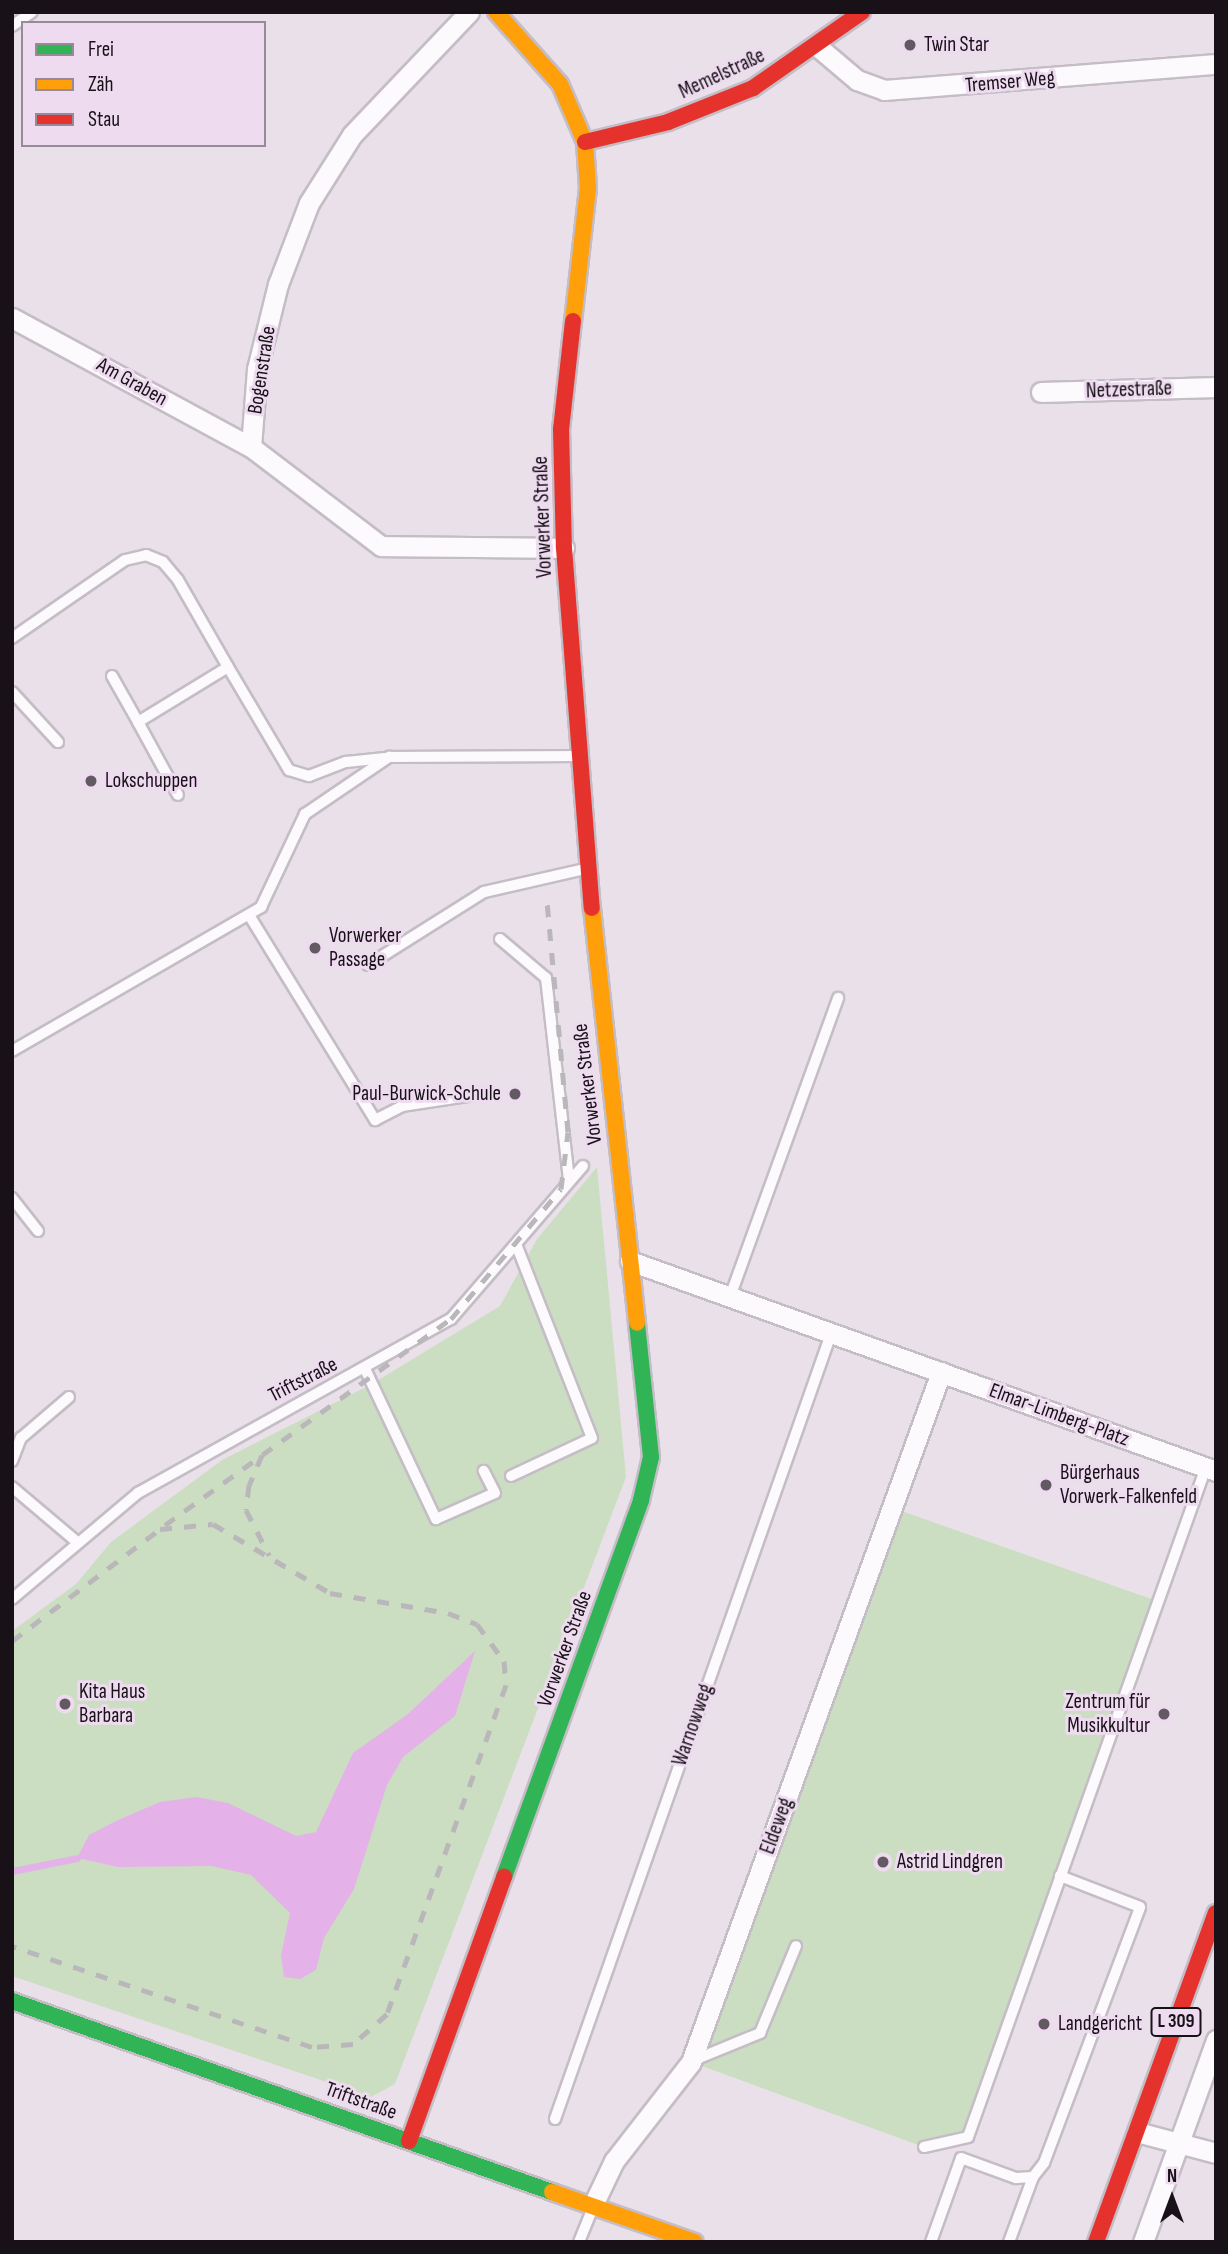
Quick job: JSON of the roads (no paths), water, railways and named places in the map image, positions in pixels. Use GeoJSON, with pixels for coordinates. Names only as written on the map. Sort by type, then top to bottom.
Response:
{"type":"FeatureCollection","features":[{"type":"Feature","properties":{"kind":"street","name":"Bogenstraße"},"geometry":{"type":"LineString","coordinates":[[251,447],[257,369],[278,284],[309,203],[352,135],[469,12]]}},
{"type":"Feature","properties":{"kind":"street","name":"Vorwerker Straße"},"geometry":{"type":"LineString","coordinates":[[409,2141],[641,1500],[650,1457],[587,868],[564,548],[561,429],[587,201],[585,142],[560,84],[496,12]]}},
{"type":"Feature","properties":{"kind":"street","name":"Memelstraße"},"geometry":{"type":"LineString","coordinates":[[585,142],[668,121],[753,88],[818,47],[862,12]]}},
{"type":"Feature","properties":{"kind":"street","name":"Tremser Weg"},"geometry":{"type":"LineString","coordinates":[[818,47],[857,80],[884,90],[1216,64]]}},
{"type":"Feature","properties":{"kind":"street","name":"Am Graben"},"geometry":{"type":"LineString","coordinates":[[12,317],[251,447]]}},
{"type":"Feature","properties":{"kind":"street","name":"Netzestraße"},"geometry":{"type":"LineString","coordinates":[[1041,392],[1216,387]]}},
{"type":"Feature","properties":{"kind":"street"},"geometry":{"type":"LineString","coordinates":[[251,447],[381,547],[564,548]]}},
{"type":"Feature","properties":{"kind":"street"},"geometry":{"type":"LineString","coordinates":[[630,1261],[731,1294],[946,1374]]}},
{"type":"Feature","properties":{"kind":"street","name":"Eldeweg"},"geometry":{"type":"LineString","coordinates":[[593,2205],[614,2161],[691,2062],[921,1426],[946,1374]]}},
{"type":"Feature","properties":{"kind":"street","name":"Elmar-Limberg-Platz"},"geometry":{"type":"LineString","coordinates":[[946,1374],[1211,1469]]}},
{"type":"Feature","properties":{"kind":"street","name":"L 309"},"geometry":{"type":"LineString","coordinates":[[1096,2242],[1216,1913]]}},
{"type":"Feature","properties":{"kind":"street","name":"Triftstraße"},"geometry":{"type":"LineString","coordinates":[[12,2001],[695,2242]]}},
{"type":"Feature","properties":{"kind":"street"},"geometry":{"type":"LineString","coordinates":[[1143,2242],[1216,2040]]}},
{"type":"Feature","properties":{"kind":"street"},"geometry":{"type":"LineString","coordinates":[[1137,2132],[1177,2148],[1216,2153]]}},
{"type":"Feature","properties":{"kind":"lane"},"geometry":{"type":"LineString","coordinates":[[12,26],[32,12]]}},
{"type":"Feature","properties":{"kind":"lane"},"geometry":{"type":"LineString","coordinates":[[12,638],[125,560],[146,555],[163,562],[178,580],[289,770],[309,776],[346,762],[388,757],[578,756]]}},
{"type":"Feature","properties":{"kind":"lane"},"geometry":{"type":"LineString","coordinates":[[138,722],[228,667]]}},
{"type":"Feature","properties":{"kind":"lane"},"geometry":{"type":"LineString","coordinates":[[112,676],[178,795]]}},
{"type":"Feature","properties":{"kind":"lane"},"geometry":{"type":"LineString","coordinates":[[12,692],[58,742]]}},
{"type":"Feature","properties":{"kind":"lane"},"geometry":{"type":"LineString","coordinates":[[12,1051],[261,907],[305,814],[388,757]]}},
{"type":"Feature","properties":{"kind":"lane"},"geometry":{"type":"LineString","coordinates":[[368,965],[484,892],[587,868]]}},
{"type":"Feature","properties":{"kind":"lane"},"geometry":{"type":"LineString","coordinates":[[248,915],[375,1120],[402,1106],[486,1093]]}},
{"type":"Feature","properties":{"kind":"lane"},"geometry":{"type":"LineString","coordinates":[[500,939],[546,978],[569,1180]]}},
{"type":"Feature","properties":{"kind":"lane"},"geometry":{"type":"LineString","coordinates":[[731,1294],[838,998]]}},
{"type":"Feature","properties":{"kind":"lane","name":"Triftstraße"},"geometry":{"type":"LineString","coordinates":[[12,1599],[77,1542],[199,1457],[366,1371],[451,1319],[517,1247],[583,1166]]}},
{"type":"Feature","properties":{"kind":"lane"},"geometry":{"type":"LineString","coordinates":[[12,1198],[37,1231]]}},
{"type":"Feature","properties":{"kind":"lane"},"geometry":{"type":"LineString","coordinates":[[511,1476],[592,1438],[517,1247]]}},
{"type":"Feature","properties":{"kind":"lane","name":"Warnowweg"},"geometry":{"type":"LineString","coordinates":[[555,2119],[832,1331]]}},
{"type":"Feature","properties":{"kind":"lane"},"geometry":{"type":"LineString","coordinates":[[366,1371],[436,1518],[495,1493],[484,1471]]}},
{"type":"Feature","properties":{"kind":"lane"},"geometry":{"type":"LineString","coordinates":[[12,1461],[21,1438],[69,1397]]}},
{"type":"Feature","properties":{"kind":"lane"},"geometry":{"type":"LineString","coordinates":[[924,2147],[968,2137],[1060,1876],[1211,1469]]}},
{"type":"Feature","properties":{"kind":"lane"},"geometry":{"type":"LineString","coordinates":[[12,1487],[77,1542]]}},
{"type":"Feature","properties":{"kind":"lane"},"geometry":{"type":"LineString","coordinates":[[1009,2242],[1033,2177],[1044,2163],[1140,1907],[1060,1876]]}},
{"type":"Feature","properties":{"kind":"lane"},"geometry":{"type":"LineString","coordinates":[[691,2062],[760,2033],[796,1946]]}},
{"type":"Feature","properties":{"kind":"lane"},"geometry":{"type":"LineString","coordinates":[[931,2242],[961,2158],[1016,2178],[1033,2177]]}},
{"type":"Feature","properties":{"kind":"lane"},"geometry":{"type":"LineString","coordinates":[[579,2242],[593,2205]]}},
{"type":"Feature","properties":{"kind":"waterway"},"geometry":{"type":"LineString","coordinates":[[12,1871],[77,1858]]}},
{"type":"Feature","properties":{"kind":"railway"},"geometry":{"type":"LineString","coordinates":[[165,1525],[451,1319],[561,1189],[568,1132],[547,901]]}},
{"type":"Feature","properties":{"kind":"railway"},"geometry":{"type":"LineString","coordinates":[[262,1455],[249,1485],[246,1510],[269,1555]]}},
{"type":"Feature","properties":{"kind":"railway"},"geometry":{"type":"LineString","coordinates":[[12,1641],[160,1529],[213,1524],[330,1593],[448,1613],[477,1624],[504,1661],[506,1685],[387,2014],[353,2044],[312,2047],[12,1946]]}},
{"type":"Feature","properties":{"kind":"place","name":"Twin Star"},"geometry":{"type":"Point","coordinates":[910,45]}},
{"type":"Feature","properties":{"kind":"place","name":"Lokschuppen"},"geometry":{"type":"Point","coordinates":[91,781]}},
{"type":"Feature","properties":{"kind":"place","name":"Vorwerker Passage"},"geometry":{"type":"Point","coordinates":[315,948]}},
{"type":"Feature","properties":{"kind":"place","name":"Paul-Burwick-Schule"},"geometry":{"type":"Point","coordinates":[515,1094]}},
{"type":"Feature","properties":{"kind":"place","name":"Bürgerhaus Vorwerk-Falkenfeld"},"geometry":{"type":"Point","coordinates":[1046,1485]}},
{"type":"Feature","properties":{"kind":"place","name":"Kita Haus Barbara"},"geometry":{"type":"Point","coordinates":[65,1704]}},
{"type":"Feature","properties":{"kind":"place","name":"Zentrum für Musikkultur"},"geometry":{"type":"Point","coordinates":[1164,1714]}},
{"type":"Feature","properties":{"kind":"place","name":"Astrid Lindgren"},"geometry":{"type":"Point","coordinates":[883,1862]}},
{"type":"Feature","properties":{"kind":"place","name":"Landgericht"},"geometry":{"type":"Point","coordinates":[1044,2024]}}]}
